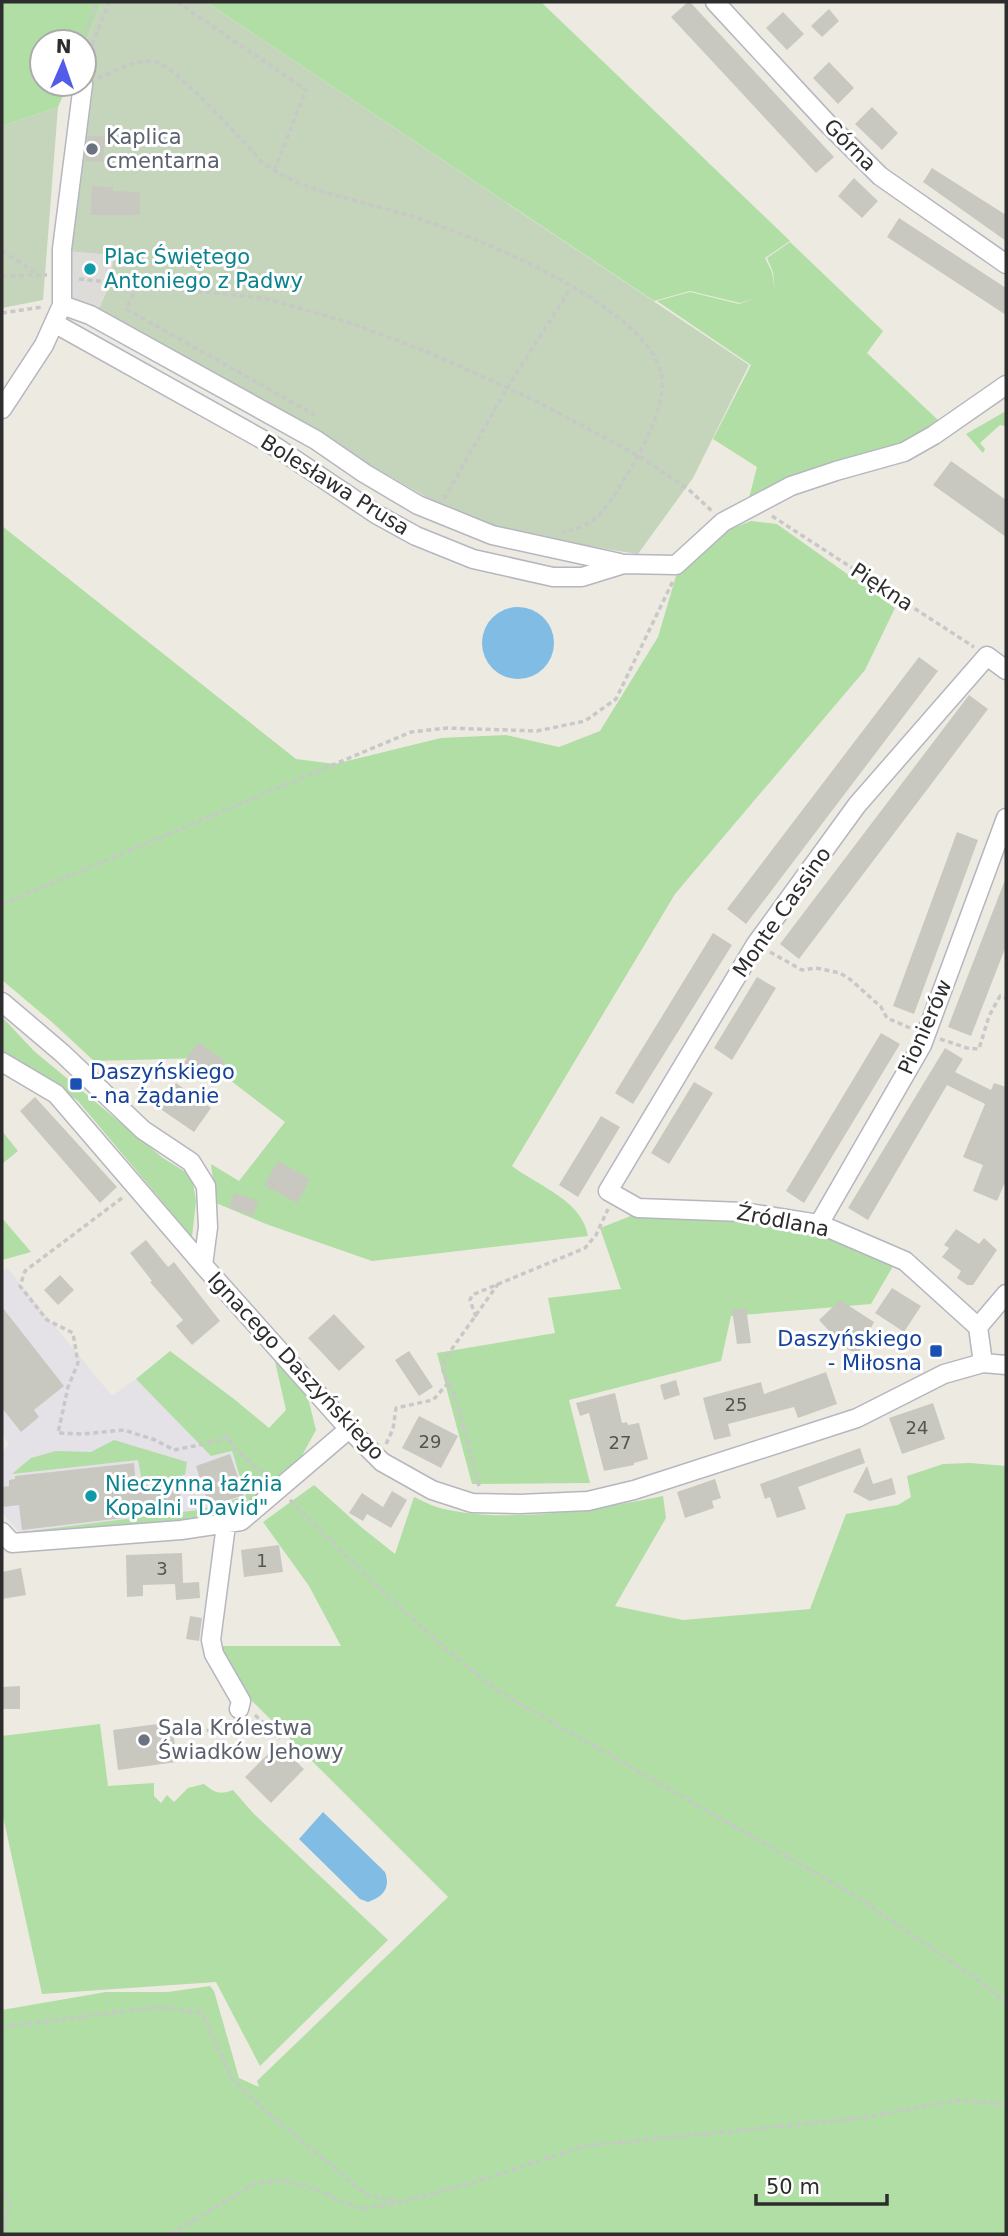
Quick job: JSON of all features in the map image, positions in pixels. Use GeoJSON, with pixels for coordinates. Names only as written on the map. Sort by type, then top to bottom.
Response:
{"type":"FeatureCollection","features":[{"type":"Feature","properties":{"kind":"street","name":"Górna"},"geometry":{"type":"LineString","coordinates":[[715,2],[880,176],[1006,264]]}},
{"type":"Feature","properties":{"kind":"street"},"geometry":{"type":"LineString","coordinates":[[2,410],[44,345],[62,305],[62,249],[87,98]]}},
{"type":"Feature","properties":{"kind":"street"},"geometry":{"type":"LineString","coordinates":[[62,305],[90,315],[316,440],[418,505],[492,535],[624,564]]}},
{"type":"Feature","properties":{"kind":"street","name":"Bolesława Prusa"},"geometry":{"type":"LineString","coordinates":[[54,323],[276,447],[376,514],[416,536],[473,559],[553,577],[582,577],[624,564],[676,565]]}},
{"type":"Feature","properties":{"kind":"street"},"geometry":{"type":"LineString","coordinates":[[676,565],[723,522],[802,482],[904,452],[934,435],[1006,385]]}},
{"type":"Feature","properties":{"kind":"street"},"geometry":{"type":"LineString","coordinates":[[987,656],[1006,670]]}},
{"type":"Feature","properties":{"kind":"street","name":"Monte Cassino"},"geometry":{"type":"LineString","coordinates":[[612,1193],[755,944],[857,805],[987,656]]}},
{"type":"Feature","properties":{"kind":"street","name":"Pionierów"},"geometry":{"type":"LineString","coordinates":[[819,1224],[922,1045],[1006,818]]}},
{"type":"Feature","properties":{"kind":"street","name":"Ignacego Daszyńskiego"},"geometry":{"type":"LineString","coordinates":[[2,1002],[62,1053],[143,1130],[191,1162],[206,1186],[208,1227],[203,1265],[379,1459],[432,1490],[472,1503],[587,1501],[634,1490],[857,1418],[944,1374],[983,1363],[1006,1365]]}},
{"type":"Feature","properties":{"kind":"street"},"geometry":{"type":"LineString","coordinates":[[2,1062],[56,1094],[203,1265]]}},
{"type":"Feature","properties":{"kind":"street","name":"Źródlana"},"geometry":{"type":"LineString","coordinates":[[612,1193],[638,1208],[743,1212],[819,1224],[905,1261],[978,1327]]}},
{"type":"Feature","properties":{"kind":"street"},"geometry":{"type":"LineString","coordinates":[[983,1363],[978,1327],[1006,1294]]}},
{"type":"Feature","properties":{"kind":"street"},"geometry":{"type":"LineString","coordinates":[[3,1536],[12,1543],[181,1530],[241,1521],[349,1429]]}},
{"type":"Feature","properties":{"kind":"street"},"geometry":{"type":"LineString","coordinates":[[226,1525],[211,1640],[214,1654],[240,1705]]}},
{"type":"Feature","properties":{"kind":"path"},"geometry":{"type":"LineString","coordinates":[[87,28],[96,2]]}},
{"type":"Feature","properties":{"kind":"path"},"geometry":{"type":"LineString","coordinates":[[98,30],[109,2]]}},
{"type":"Feature","properties":{"kind":"path"},"geometry":{"type":"LineString","coordinates":[[177,2],[306,90],[274,171]]}},
{"type":"Feature","properties":{"kind":"path"},"geometry":{"type":"LineString","coordinates":[[98,78],[136,62],[156,62],[170,70],[195,92],[263,163],[274,171],[300,184],[453,230],[525,261],[632,328],[655,356],[663,379],[660,404],[639,456],[599,517],[577,530],[555,533]]}},
{"type":"Feature","properties":{"kind":"path"},"geometry":{"type":"LineString","coordinates":[[2,251],[38,274],[2,276]]}},
{"type":"Feature","properties":{"kind":"path"},"geometry":{"type":"LineString","coordinates":[[63,277],[263,298],[348,322],[430,353],[536,401],[639,456],[687,488],[723,522]]}},
{"type":"Feature","properties":{"kind":"path"},"geometry":{"type":"LineString","coordinates":[[137,286],[126,309],[315,415]]}},
{"type":"Feature","properties":{"kind":"path"},"geometry":{"type":"LineString","coordinates":[[453,505],[442,502],[507,388],[571,288]]}},
{"type":"Feature","properties":{"kind":"path"},"geometry":{"type":"LineString","coordinates":[[2,313],[62,305]]}},
{"type":"Feature","properties":{"kind":"path","name":"Piękna"},"geometry":{"type":"LineString","coordinates":[[756,505],[987,656]]}},
{"type":"Feature","properties":{"kind":"path"},"geometry":{"type":"LineString","coordinates":[[2,904],[411,732],[447,728],[537,731],[585,721],[616,699],[676,576],[676,565]]}},
{"type":"Feature","properties":{"kind":"path"},"geometry":{"type":"LineString","coordinates":[[755,944],[802,970],[816,968],[840,972],[881,1007],[887,1018],[967,1048],[979,1049],[989,1016],[1000,996],[1006,998]]}},
{"type":"Feature","properties":{"kind":"path"},"geometry":{"type":"LineString","coordinates":[[136,1187],[24,1271],[20,1286],[47,1320],[73,1333],[78,1363],[68,1387],[58,1433],[124,1430],[155,1440],[174,1450],[214,1442],[228,1436],[230,1442],[272,1482]]}},
{"type":"Feature","properties":{"kind":"path"},"geometry":{"type":"LineString","coordinates":[[476,1317],[470,1300],[472,1295],[585,1248],[596,1235],[612,1193]]}},
{"type":"Feature","properties":{"kind":"path"},"geometry":{"type":"LineString","coordinates":[[481,1492],[456,1399],[443,1371],[444,1360],[498,1284]]}},
{"type":"Feature","properties":{"kind":"path"},"geometry":{"type":"LineString","coordinates":[[379,1459],[393,1429],[396,1408],[433,1400],[449,1382]]}},
{"type":"Feature","properties":{"kind":"path"},"geometry":{"type":"LineString","coordinates":[[290,1500],[379,1590],[446,1651],[498,1691],[849,1892],[981,1982],[1006,2003]]}},
{"type":"Feature","properties":{"kind":"path"},"geometry":{"type":"LineString","coordinates":[[173,1735],[226,1728],[240,1705],[279,1739]]}},
{"type":"Feature","properties":{"kind":"path"},"geometry":{"type":"LineString","coordinates":[[2,2027],[158,2007],[202,2013],[232,2080],[270,2116],[367,2195],[402,2202]]}},
{"type":"Feature","properties":{"kind":"path"},"geometry":{"type":"LineString","coordinates":[[171,2234],[254,2184],[284,2180],[307,2186],[361,2209],[402,2202],[478,2181],[584,2146],[861,2118],[959,2100],[1006,2104]]}},
{"type":"Feature","properties":{"kind":"path"},"geometry":{"type":"LineString","coordinates":[[2,2185],[9,2202],[4,2234]]}},
{"type":"Feature","properties":{"kind":"shaded area","name":"Plac Świętego Antoniego z Padwy"},"geometry":{"type":"Polygon","coordinates":[[[68,251],[114,255],[110,283],[98,310],[68,299],[68,251]]]}},
{"type":"Feature","properties":{"kind":"shaded area"},"geometry":{"type":"Polygon","coordinates":[[[7,1268],[112,1396],[136,1379],[211,1456],[232,1451],[249,1502],[196,1515],[21,1534],[2,1512],[2,1453],[9,1444],[2,1433],[2,1272],[7,1268]]]}},
{"type":"Feature","properties":{"kind":"green space"},"geometry":{"type":"Polygon","coordinates":[[[2,2],[102,2],[91,28],[28,28],[28,98],[62,98],[58,107],[2,126],[2,2]]]}},
{"type":"Feature","properties":{"kind":"green space"},"geometry":{"type":"Polygon","coordinates":[[[102,2],[206,2],[749,365],[693,478],[638,554],[520,532],[451,511],[98,310],[110,284],[68,251],[83,98],[98,98],[98,28],[91,28],[102,2]]]}},
{"type":"Feature","properties":{"kind":"green space"},"geometry":{"type":"Polygon","coordinates":[[[206,2],[541,2],[790,241],[765,258],[772,272],[775,292],[773,272],[767,258],[790,242],[883,331],[867,353],[939,421],[909,441],[784,482],[749,498],[757,467],[713,439],[751,365],[657,301],[690,292],[739,304],[755,298],[740,303],[690,291],[654,301],[206,2]]]}},
{"type":"Feature","properties":{"kind":"green space"},"geometry":{"type":"Polygon","coordinates":[[[58,107],[43,300],[2,308],[2,126],[58,107]]]}},
{"type":"Feature","properties":{"kind":"green space"},"geometry":{"type":"Polygon","coordinates":[[[1006,411],[1006,426],[1000,425],[980,443],[985,449],[983,453],[966,434],[1006,411]]]}},
{"type":"Feature","properties":{"kind":"green space"},"geometry":{"type":"Polygon","coordinates":[[[751,521],[777,524],[895,608],[865,670],[675,894],[512,1166],[568,1203],[584,1223],[588,1236],[372,1261],[266,1224],[216,1203],[211,1164],[239,1181],[285,1122],[201,1058],[94,1061],[2,980],[2,526],[296,759],[335,764],[441,738],[506,735],[559,747],[600,731],[658,637],[676,576],[725,531],[751,521]]]}},
{"type":"Feature","properties":{"kind":"green space"},"geometry":{"type":"Polygon","coordinates":[[[2,1017],[34,1051],[163,1158],[192,1176],[196,1201],[192,1237],[78,1101],[25,1064],[2,1052],[2,1017]]]}},
{"type":"Feature","properties":{"kind":"green space"},"geometry":{"type":"Polygon","coordinates":[[[2,1131],[18,1151],[2,1164],[2,1131]]]}},
{"type":"Feature","properties":{"kind":"green space"},"geometry":{"type":"Polygon","coordinates":[[[636,1214],[799,1221],[896,1261],[871,1304],[731,1316],[721,1361],[569,1400],[590,1483],[472,1484],[437,1353],[555,1333],[548,1298],[621,1289],[600,1228],[636,1214]]]}},
{"type":"Feature","properties":{"kind":"green space"},"geometry":{"type":"Polygon","coordinates":[[[2,1218],[31,1252],[2,1260],[2,1218]]]}},
{"type":"Feature","properties":{"kind":"green space"},"geometry":{"type":"Polygon","coordinates":[[[170,1351],[269,1428],[286,1410],[274,1357],[308,1398],[316,1430],[292,1474],[249,1502],[251,1505],[228,1515],[192,1523],[31,1535],[23,1532],[198,1510],[246,1496],[232,1451],[211,1456],[136,1379],[170,1351]]]}},
{"type":"Feature","properties":{"kind":"green space"},"geometry":{"type":"Polygon","coordinates":[[[114,1440],[187,1462],[185,1475],[142,1481],[138,1460],[12,1474],[31,1458],[56,1451],[91,1452],[114,1440]]]}},
{"type":"Feature","properties":{"kind":"green space"},"geometry":{"type":"Polygon","coordinates":[[[943,1464],[1006,1466],[1006,2234],[2,2234],[2,2010],[106,1992],[168,1992],[210,1986],[214,1991],[239,2078],[259,2087],[257,2081],[448,1897],[247,1696],[221,1646],[341,1646],[309,1586],[263,1522],[314,1485],[395,1554],[414,1497],[444,1509],[496,1515],[525,1515],[582,1510],[663,1496],[666,1518],[615,1606],[683,1620],[810,1609],[846,1514],[898,1505],[911,1497],[907,1476],[943,1464]]]}},
{"type":"Feature","properties":{"kind":"green space"},"geometry":{"type":"Polygon","coordinates":[[[100,1724],[108,1786],[154,1783],[154,1796],[161,1803],[167,1795],[174,1802],[188,1788],[204,1784],[218,1792],[233,1790],[253,1813],[388,1940],[260,2066],[216,1982],[42,1994],[2,1812],[2,1736],[100,1724]]]}},
{"type":"Feature","properties":{"kind":"water"},"geometry":{"type":"Polygon","coordinates":[[[518,607],[538,613],[548,623],[554,643],[548,663],[538,673],[518,679],[498,673],[488,663],[482,643],[488,623],[498,613],[518,607]]]}},
{"type":"Feature","properties":{"kind":"water"},"geometry":{"type":"Polygon","coordinates":[[[323,1812],[385,1872],[386,1887],[378,1897],[368,1902],[360,1899],[299,1839],[323,1812]]]}},
{"type":"Feature","properties":{"kind":"building"},"geometry":{"type":"Polygon","coordinates":[[[688,2],[834,157],[816,173],[671,17],[688,2]]]}},
{"type":"Feature","properties":{"kind":"building"},"geometry":{"type":"Polygon","coordinates":[[[829,9],[839,21],[822,37],[811,26],[829,9]]]}},
{"type":"Feature","properties":{"kind":"building"},"geometry":{"type":"Polygon","coordinates":[[[783,12],[804,34],[787,50],[766,28],[783,12]]]}},
{"type":"Feature","properties":{"kind":"building"},"geometry":{"type":"Polygon","coordinates":[[[829,62],[854,88],[838,104],[813,78],[829,62]]]}},
{"type":"Feature","properties":{"kind":"building"},"geometry":{"type":"Polygon","coordinates":[[[872,107],[898,133],[882,150],[855,124],[872,107]]]}},
{"type":"Feature","properties":{"kind":"building","name":"Kaplica cmentarna"},"geometry":{"type":"Polygon","coordinates":[[[88,136],[105,136],[103,162],[85,161],[88,136]]]}},
{"type":"Feature","properties":{"kind":"building"},"geometry":{"type":"Polygon","coordinates":[[[932,168],[1006,215],[1006,241],[923,182],[932,168]]]}},
{"type":"Feature","properties":{"kind":"building"},"geometry":{"type":"Polygon","coordinates":[[[854,178],[878,201],[862,218],[838,196],[854,178]]]}},
{"type":"Feature","properties":{"kind":"building"},"geometry":{"type":"Polygon","coordinates":[[[92,186],[113,187],[113,191],[140,192],[140,215],[91,215],[92,186]]]}},
{"type":"Feature","properties":{"kind":"building"},"geometry":{"type":"Polygon","coordinates":[[[899,218],[1006,288],[1006,315],[887,237],[899,218]]]}},
{"type":"Feature","properties":{"kind":"building"},"geometry":{"type":"Polygon","coordinates":[[[951,461],[1006,500],[1006,537],[933,485],[951,461]]]}},
{"type":"Feature","properties":{"kind":"building"},"geometry":{"type":"Polygon","coordinates":[[[919,657],[938,671],[746,924],[727,909],[919,657]]]}},
{"type":"Feature","properties":{"kind":"building"},"geometry":{"type":"Polygon","coordinates":[[[969,695],[988,709],[799,959],[780,944],[969,695]]]}},
{"type":"Feature","properties":{"kind":"building"},"geometry":{"type":"Polygon","coordinates":[[[957,832],[978,840],[914,1014],[893,1006],[957,832]]]}},
{"type":"Feature","properties":{"kind":"building"},"geometry":{"type":"Polygon","coordinates":[[[1005,880],[1006,946],[971,1036],[948,1027],[1005,880]]]}},
{"type":"Feature","properties":{"kind":"building"},"geometry":{"type":"Polygon","coordinates":[[[713,933],[732,945],[633,1104],[615,1093],[713,933]]]}},
{"type":"Feature","properties":{"kind":"building"},"geometry":{"type":"Polygon","coordinates":[[[757,977],[776,988],[732,1060],[714,1048],[757,977]]]}},
{"type":"Feature","properties":{"kind":"building"},"geometry":{"type":"Polygon","coordinates":[[[881,1033],[900,1044],[804,1203],[786,1191],[881,1033]]]}},
{"type":"Feature","properties":{"kind":"building"},"geometry":{"type":"Polygon","coordinates":[[[198,1042],[225,1061],[215,1076],[202,1068],[194,1080],[179,1070],[198,1042]]]}},
{"type":"Feature","properties":{"kind":"building"},"geometry":{"type":"Polygon","coordinates":[[[945,1048],[963,1059],[955,1072],[991,1090],[994,1083],[1006,1087],[1006,1180],[997,1201],[973,1191],[983,1165],[963,1157],[985,1104],[947,1085],[868,1220],[848,1208],[945,1048]]]}},
{"type":"Feature","properties":{"kind":"building"},"geometry":{"type":"Polygon","coordinates":[[[694,1082],[713,1093],[669,1164],[651,1153],[694,1082]]]}},
{"type":"Feature","properties":{"kind":"building"},"geometry":{"type":"Polygon","coordinates":[[[176,1083],[211,1108],[194,1132],[159,1108],[176,1083]]]}},
{"type":"Feature","properties":{"kind":"building"},"geometry":{"type":"Polygon","coordinates":[[[35,1097],[117,1187],[100,1203],[20,1111],[35,1097]]]}},
{"type":"Feature","properties":{"kind":"building"},"geometry":{"type":"Polygon","coordinates":[[[601,1116],[620,1127],[578,1197],[559,1185],[601,1116]]]}},
{"type":"Feature","properties":{"kind":"building"},"geometry":{"type":"Polygon","coordinates":[[[278,1161],[310,1179],[297,1203],[264,1185],[278,1161]]]}},
{"type":"Feature","properties":{"kind":"building"},"geometry":{"type":"Polygon","coordinates":[[[234,1193],[258,1201],[253,1216],[229,1208],[234,1193]]]}},
{"type":"Feature","properties":{"kind":"building"},"geometry":{"type":"Polygon","coordinates":[[[956,1229],[979,1244],[984,1238],[997,1250],[973,1285],[967,1285],[957,1278],[961,1271],[942,1257],[949,1248],[944,1245],[956,1229]]]}},
{"type":"Feature","properties":{"kind":"building"},"geometry":{"type":"Polygon","coordinates":[[[146,1240],[168,1267],[174,1262],[220,1321],[192,1345],[176,1326],[183,1320],[150,1282],[152,1281],[130,1253],[146,1240]]]}},
{"type":"Feature","properties":{"kind":"building"},"geometry":{"type":"Polygon","coordinates":[[[60,1275],[74,1290],[58,1305],[44,1290],[60,1275]]]}},
{"type":"Feature","properties":{"kind":"building"},"geometry":{"type":"Polygon","coordinates":[[[892,1288],[921,1306],[904,1332],[875,1313],[892,1288]]]}},
{"type":"Feature","properties":{"kind":"building"},"geometry":{"type":"Polygon","coordinates":[[[840,1300],[874,1322],[858,1354],[830,1341],[833,1335],[819,1320],[840,1300]]]}},
{"type":"Feature","properties":{"kind":"building"},"geometry":{"type":"Polygon","coordinates":[[[2,1307],[64,1386],[34,1410],[39,1417],[21,1432],[2,1408],[2,1307]]]}},
{"type":"Feature","properties":{"kind":"building"},"geometry":{"type":"Polygon","coordinates":[[[746,1308],[751,1343],[737,1344],[732,1310],[746,1308]]]}},
{"type":"Feature","properties":{"kind":"building"},"geometry":{"type":"Polygon","coordinates":[[[334,1314],[365,1347],[339,1371],[308,1338],[334,1314]]]}},
{"type":"Feature","properties":{"kind":"building"},"geometry":{"type":"Polygon","coordinates":[[[409,1351],[433,1387],[419,1396],[395,1360],[409,1351]]]}},
{"type":"Feature","properties":{"kind":"building"},"geometry":{"type":"Polygon","coordinates":[[[826,1372],[837,1404],[798,1418],[794,1407],[728,1424],[731,1436],[714,1440],[703,1398],[761,1382],[764,1394],[826,1372]]]}},
{"type":"Feature","properties":{"kind":"building"},"geometry":{"type":"Polygon","coordinates":[[[676,1380],[680,1395],[664,1400],[660,1385],[676,1380]]]}},
{"type":"Feature","properties":{"kind":"building"},"geometry":{"type":"Polygon","coordinates":[[[615,1393],[622,1423],[639,1423],[648,1459],[634,1465],[604,1471],[589,1413],[580,1416],[576,1403],[615,1393]]]}},
{"type":"Feature","properties":{"kind":"building"},"geometry":{"type":"Polygon","coordinates":[[[933,1403],[945,1439],[902,1454],[889,1418],[933,1403]]]}},
{"type":"Feature","properties":{"kind":"building"},"geometry":{"type":"Polygon","coordinates":[[[419,1416],[458,1436],[441,1468],[402,1448],[419,1416]]]}},
{"type":"Feature","properties":{"kind":"building"},"geometry":{"type":"Polygon","coordinates":[[[860,1448],[865,1463],[798,1487],[806,1509],[777,1518],[770,1497],[765,1499],[760,1484],[860,1448]]]}},
{"type":"Feature","properties":{"kind":"building"},"geometry":{"type":"Polygon","coordinates":[[[230,1454],[244,1495],[209,1506],[196,1466],[230,1454]]]}},
{"type":"Feature","properties":{"kind":"building","name":"Nieczynna łaźnia Kopalni \"David\""},"geometry":{"type":"Polygon","coordinates":[[[134,1463],[136,1487],[179,1482],[182,1511],[22,1530],[19,1505],[2,1507],[2,1487],[9,1486],[9,1480],[15,1479],[15,1476],[134,1463]]]}},
{"type":"Feature","properties":{"kind":"building"},"geometry":{"type":"Polygon","coordinates":[[[867,1466],[873,1484],[892,1478],[896,1494],[870,1501],[853,1492],[867,1466]]]}},
{"type":"Feature","properties":{"kind":"building"},"geometry":{"type":"Polygon","coordinates":[[[715,1479],[721,1498],[712,1501],[714,1508],[685,1518],[677,1492],[715,1479]]]}},
{"type":"Feature","properties":{"kind":"building"},"geometry":{"type":"Polygon","coordinates":[[[392,1491],[407,1500],[391,1528],[367,1514],[363,1521],[349,1513],[362,1493],[383,1507],[392,1491]]]}},
{"type":"Feature","properties":{"kind":"building"},"geometry":{"type":"Polygon","coordinates":[[[279,1545],[283,1572],[244,1577],[241,1550],[279,1545]]]}},
{"type":"Feature","properties":{"kind":"building"},"geometry":{"type":"Polygon","coordinates":[[[182,1553],[183,1583],[199,1582],[200,1598],[176,1600],[175,1584],[143,1585],[143,1596],[127,1597],[126,1555],[182,1553]]]}},
{"type":"Feature","properties":{"kind":"building"},"geometry":{"type":"Polygon","coordinates":[[[21,1568],[26,1595],[2,1599],[2,1572],[21,1568]]]}},
{"type":"Feature","properties":{"kind":"building"},"geometry":{"type":"Polygon","coordinates":[[[190,1616],[202,1618],[199,1641],[186,1639],[190,1616]]]}},
{"type":"Feature","properties":{"kind":"building"},"geometry":{"type":"Polygon","coordinates":[[[20,1686],[20,1709],[2,1709],[2,1687],[20,1686]]]}},
{"type":"Feature","properties":{"kind":"building"},"geometry":{"type":"Polygon","coordinates":[[[172,1722],[177,1762],[118,1770],[113,1730],[172,1722]]]}},
{"type":"Feature","properties":{"kind":"building"},"geometry":{"type":"Polygon","coordinates":[[[278,1744],[304,1769],[271,1803],[245,1777],[278,1744]]]}},
{"type":"Feature","properties":{"kind":"place","name":"Kaplica cmentarna"},"geometry":{"type":"Point","coordinates":[92,149]}},
{"type":"Feature","properties":{"kind":"place","name":"Plac Świętego Antoniego z Padwy"},"geometry":{"type":"Point","coordinates":[90,269]}},
{"type":"Feature","properties":{"kind":"place","name":"Daszyńskiego - na żądanie"},"geometry":{"type":"Point","coordinates":[76,1084]}},
{"type":"Feature","properties":{"kind":"place","name":"Daszyńskiego - Miłosna"},"geometry":{"type":"Point","coordinates":[936,1351]}},
{"type":"Feature","properties":{"kind":"place","name":"Nieczynna łaźnia Kopalni \"David\""},"geometry":{"type":"Point","coordinates":[91,1496]}},
{"type":"Feature","properties":{"kind":"place","name":"Sala Królestwa Świadków Jehowy"},"geometry":{"type":"Point","coordinates":[144,1740]}}]}
